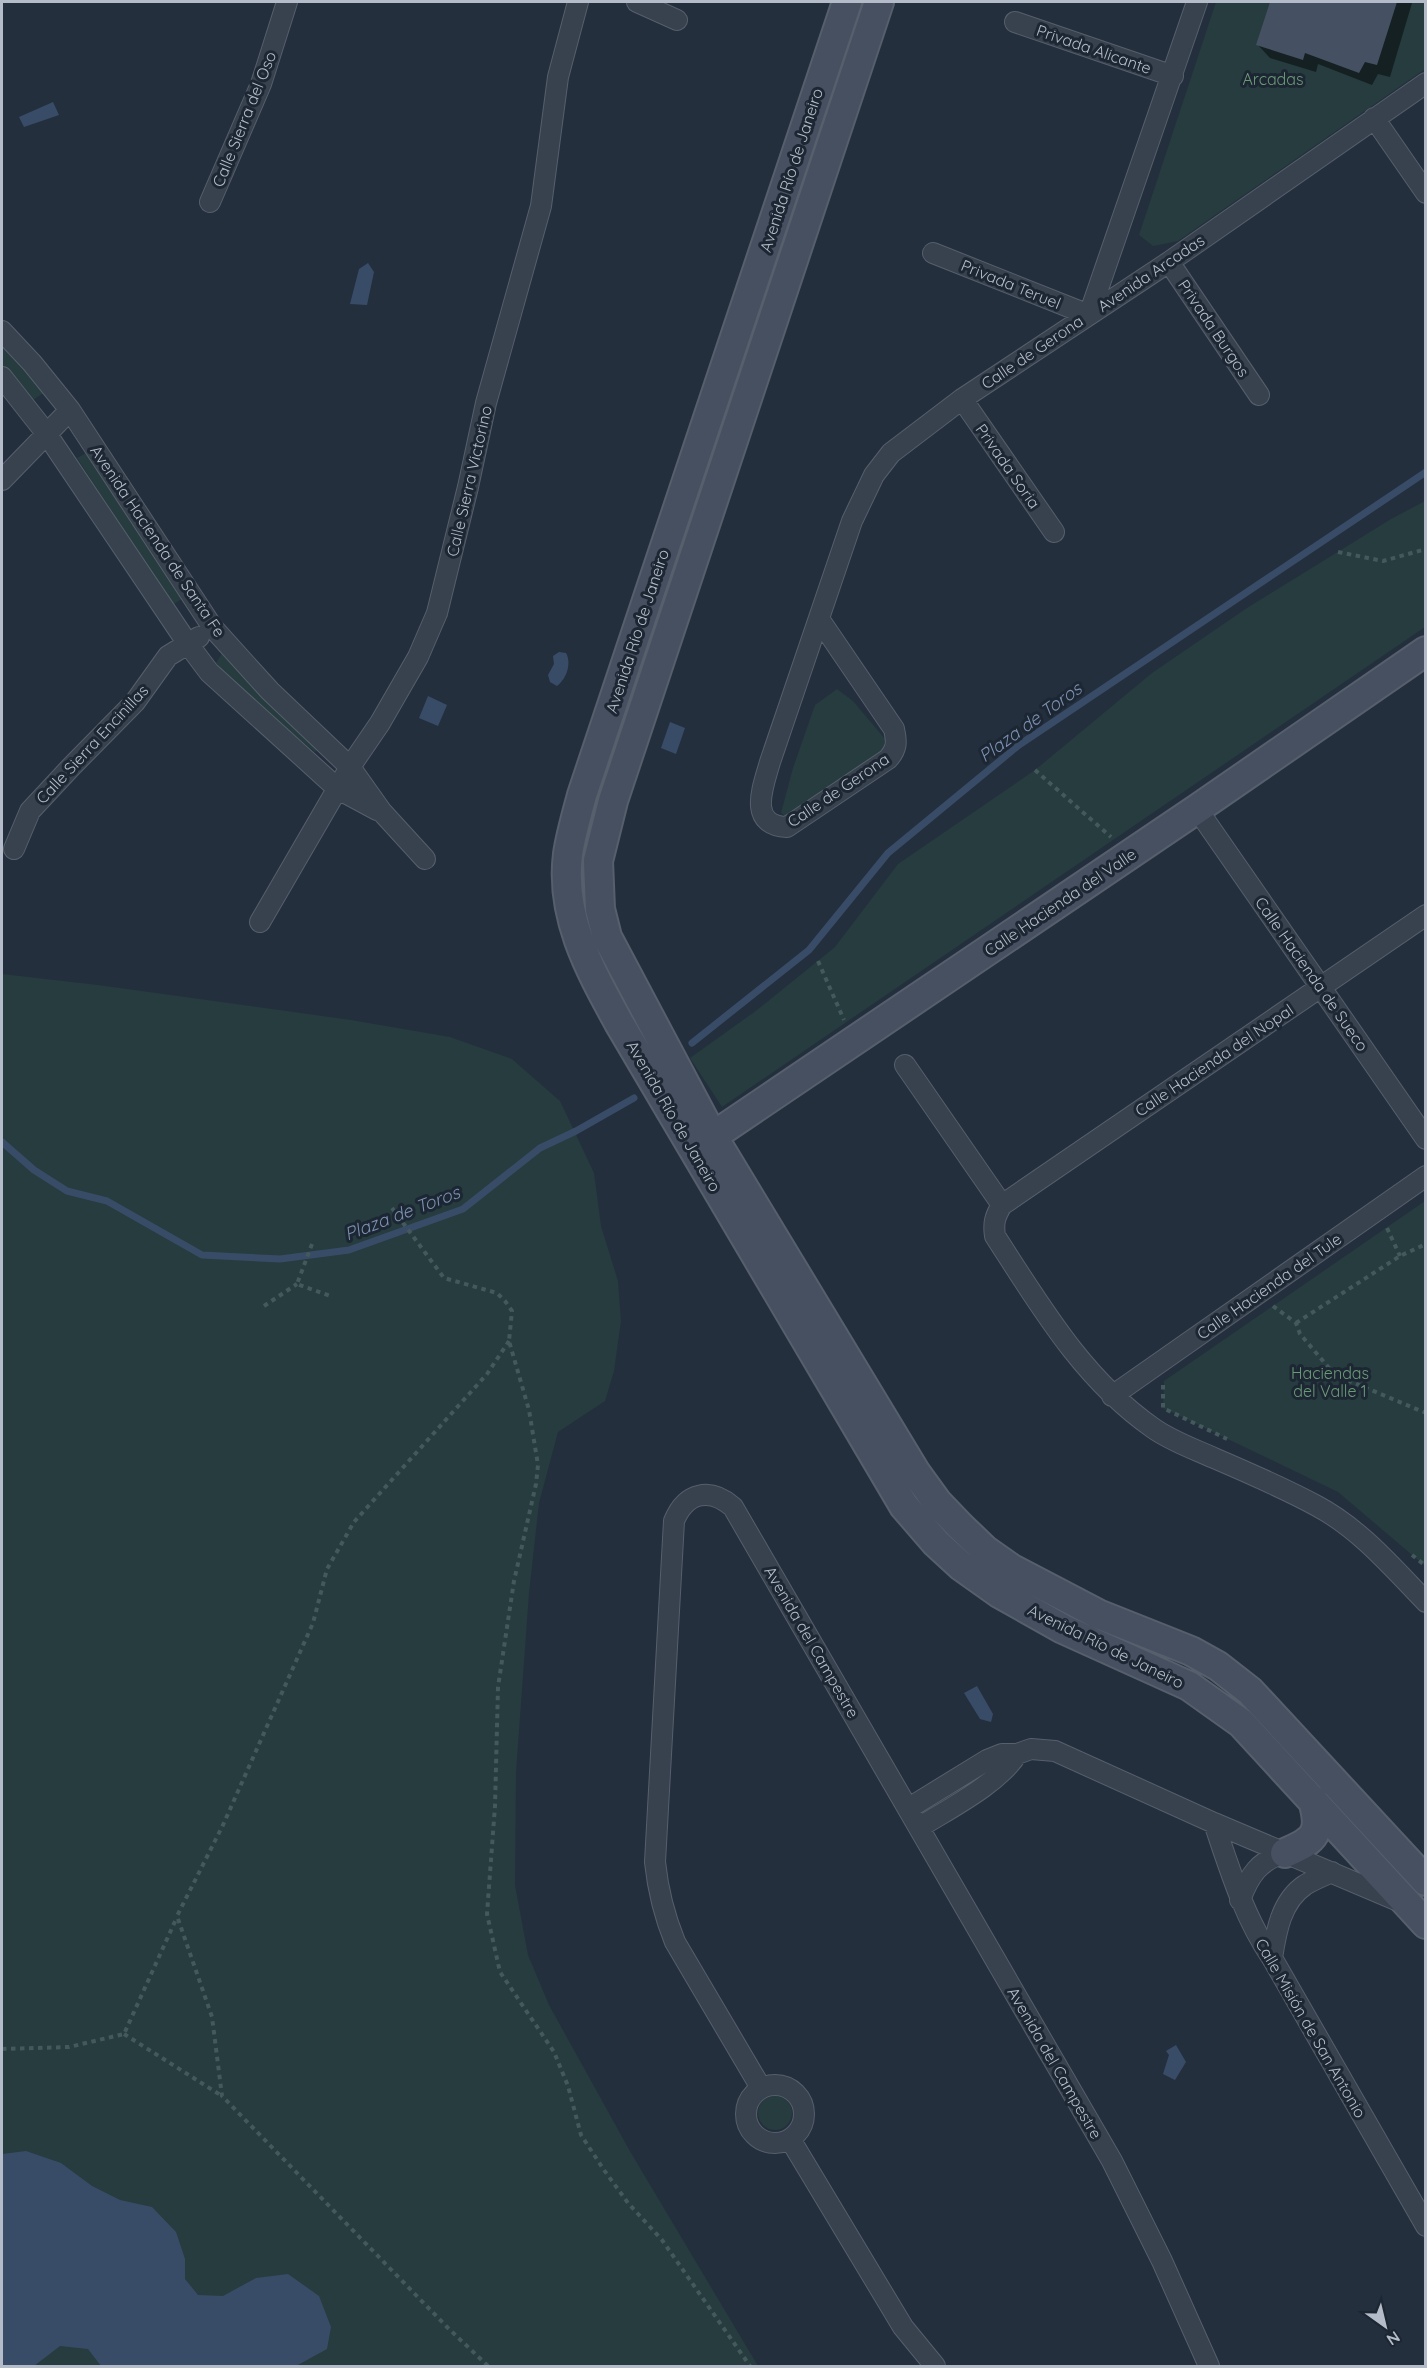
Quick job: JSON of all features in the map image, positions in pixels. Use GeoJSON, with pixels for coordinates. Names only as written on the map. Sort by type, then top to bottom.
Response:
{"type":"FeatureCollection","features":[{"type":"Feature","properties":{"kind":"main road","name":"Avenida Río de Janeiro"},"geometry":{"type":"LineString","coordinates":[[847,2],[582,795],[568,854],[568,894],[572,923],[587,964],[937,1502],[985,1550],[1012,1569],[1098,1614],[1191,1651],[1218,1666],[1250,1691],[1282,1724],[1425,1881]]}},
{"type":"Feature","properties":{"kind":"main road","name":"Avenida Río de Janeiro"},"geometry":{"type":"LineString","coordinates":[[879,2],[613,801],[598,861],[600,909],[607,937],[703,1143],[904,1506],[936,1544],[961,1566],[1008,1598],[1063,1629],[1159,1670],[1211,1700],[1240,1723],[1419,1914]]}},
{"type":"Feature","properties":{"kind":"main road","name":"Calle Hacienda del Valle"},"geometry":{"type":"LineString","coordinates":[[703,1143],[1197,809],[1425,651]]}},
{"type":"Feature","properties":{"kind":"main road"},"geometry":{"type":"LineString","coordinates":[[1285,1853],[1304,1844],[1315,1832],[1318,1821],[1313,1800]]}},
{"type":"Feature","properties":{"kind":"street","name":"Calle Sierra del Oso"},"geometry":{"type":"LineString","coordinates":[[210,202],[261,84],[287,2]]}},
{"type":"Feature","properties":{"kind":"street","name":"Calle Sierra Victorino"},"geometry":{"type":"LineString","coordinates":[[260,922],[350,767],[381,723],[418,657],[437,613],[486,404],[541,206],[558,76],[578,2]]}},
{"type":"Feature","properties":{"kind":"street"},"geometry":{"type":"LineString","coordinates":[[637,2],[677,20]]}},
{"type":"Feature","properties":{"kind":"street","name":"Avenida Arcadas"},"geometry":{"type":"LineString","coordinates":[[1089,315],[1197,2]]}},
{"type":"Feature","properties":{"kind":"street","name":"Privada Alicante"},"geometry":{"type":"LineString","coordinates":[[1015,22],[1173,76]]}},
{"type":"Feature","properties":{"kind":"street","name":"Avenida Arcadas"},"geometry":{"type":"LineString","coordinates":[[1089,315],[1169,262],[1425,83]]}},
{"type":"Feature","properties":{"kind":"street"},"geometry":{"type":"LineString","coordinates":[[1374,118],[1425,193]]}},
{"type":"Feature","properties":{"kind":"street","name":"Privada Teruel"},"geometry":{"type":"LineString","coordinates":[[933,253],[1089,315]]}},
{"type":"Feature","properties":{"kind":"street","name":"Privada Burgos"},"geometry":{"type":"LineString","coordinates":[[1169,262],[1259,395]]}},
{"type":"Feature","properties":{"kind":"street","name":"Calle de Gerona"},"geometry":{"type":"LineString","coordinates":[[819,619],[894,729],[897,741],[888,759],[787,827],[777,826],[771,824],[760,808],[760,796],[770,762],[852,521],[874,475],[891,453],[962,399],[1089,315]]}},
{"type":"Feature","properties":{"kind":"street","name":"Avenida Hacienda de Santa Fe"},"geometry":{"type":"LineString","coordinates":[[2,331],[32,363],[70,410],[213,628],[262,683],[350,767]]}},
{"type":"Feature","properties":{"kind":"street","name":"Avenida Hacienda de Santa Fe"},"geometry":{"type":"LineString","coordinates":[[2,377],[46,433],[209,672],[338,789]]}},
{"type":"Feature","properties":{"kind":"street","name":"Privada Soria"},"geometry":{"type":"LineString","coordinates":[[962,399],[1054,532]]}},
{"type":"Feature","properties":{"kind":"street"},"geometry":{"type":"LineString","coordinates":[[2,480],[70,410]]}},
{"type":"Feature","properties":{"kind":"street","name":"Calle Sierra Encinillas"},"geometry":{"type":"LineString","coordinates":[[14,849],[30,811],[135,702],[168,656],[213,628]]}},
{"type":"Feature","properties":{"kind":"street"},"geometry":{"type":"LineString","coordinates":[[350,767],[382,812],[425,859]]}},
{"type":"Feature","properties":{"kind":"street"},"geometry":{"type":"LineString","coordinates":[[338,789],[382,812]]}},
{"type":"Feature","properties":{"kind":"street","name":"Calle Hacienda de Sueco"},"geometry":{"type":"LineString","coordinates":[[1197,809],[1425,1139]]}},
{"type":"Feature","properties":{"kind":"street","name":"Calle Hacienda del Nopal"},"geometry":{"type":"LineString","coordinates":[[1002,1205],[1425,915]]}},
{"type":"Feature","properties":{"kind":"street"},"geometry":{"type":"LineString","coordinates":[[905,1065],[1002,1205],[996,1214],[995,1236],[1080,1362],[1112,1396],[1154,1430],[1318,1506],[1377,1551],[1425,1602]]}},
{"type":"Feature","properties":{"kind":"street","name":"Calle Hacienda del Tule"},"geometry":{"type":"LineString","coordinates":[[1112,1396],[1425,1176]]}},
{"type":"Feature","properties":{"kind":"street","name":"Avenida del Campestre"},"geometry":{"type":"LineString","coordinates":[[761,2088],[675,1942],[664,1916],[655,1862],[674,1521],[678,1510],[690,1499],[706,1494],[722,1498],[733,1508],[920,1827],[1112,2161],[1162,2261],[1209,2367]]}},
{"type":"Feature","properties":{"kind":"street","name":"Avenida Río de Janeiro"},"geometry":{"type":"LineString","coordinates":[[909,1808],[987,1760],[1002,1754],[1017,1754],[1031,1749],[1055,1751],[1214,1823],[1332,1872],[1419,1914]]}},
{"type":"Feature","properties":{"kind":"street"},"geometry":{"type":"LineString","coordinates":[[920,1827],[989,1782],[1010,1764],[1017,1754]]}},
{"type":"Feature","properties":{"kind":"street","name":"Calle Misión de San Antonio"},"geometry":{"type":"LineString","coordinates":[[1214,1823],[1240,1900],[1256,1935],[1272,1958],[1425,2224]]}},
{"type":"Feature","properties":{"kind":"street"},"geometry":{"type":"LineString","coordinates":[[1240,1900],[1251,1874],[1273,1856],[1285,1853]]}},
{"type":"Feature","properties":{"kind":"street"},"geometry":{"type":"LineString","coordinates":[[1272,1958],[1277,1927],[1286,1906],[1305,1885],[1332,1872]]}},
{"type":"Feature","properties":{"kind":"street"},"geometry":{"type":"LineString","coordinates":[[779,2085],[795,2092],[801,2099],[804,2117],[802,2125],[790,2139],[774,2143],[752,2132],[746,2116],[747,2108],[750,2100],[761,2088],[779,2085]]}},
{"type":"Feature","properties":{"kind":"street"},"geometry":{"type":"LineString","coordinates":[[790,2139],[903,2327],[935,2367]]}},
{"type":"Feature","properties":{"kind":"path"},"geometry":{"type":"LineString","coordinates":[[1338,552],[1383,561],[1425,549]]}},
{"type":"Feature","properties":{"kind":"path"},"geometry":{"type":"LineString","coordinates":[[1035,770],[1114,839]]}},
{"type":"Feature","properties":{"kind":"path"},"geometry":{"type":"LineString","coordinates":[[818,961],[845,1023]]}},
{"type":"Feature","properties":{"kind":"path"},"geometry":{"type":"LineString","coordinates":[[392,1208],[444,1278],[496,1293],[505,1300],[512,1311],[509,1341],[529,1410],[538,1464],[537,1484],[514,1581],[498,1687],[495,1806],[487,1914],[500,1972],[554,2052],[568,2086],[581,2135],[628,2203],[662,2240],[750,2367]]}},
{"type":"Feature","properties":{"kind":"path"},"geometry":{"type":"LineString","coordinates":[[264,1306],[297,1284],[312,1244]]}},
{"type":"Feature","properties":{"kind":"path"},"geometry":{"type":"LineString","coordinates":[[1296,1323],[1400,1256],[1425,1244]]}},
{"type":"Feature","properties":{"kind":"path"},"geometry":{"type":"LineString","coordinates":[[297,1284],[333,1297]]}},
{"type":"Feature","properties":{"kind":"path"},"geometry":{"type":"LineString","coordinates":[[1264,1312],[1273,1306],[1296,1323],[1300,1334],[1335,1375],[1425,1413]]}},
{"type":"Feature","properties":{"kind":"path"},"geometry":{"type":"LineString","coordinates":[[124,2034],[177,1916],[223,1825],[313,1623],[327,1569],[354,1522],[487,1374],[509,1341]]}},
{"type":"Feature","properties":{"kind":"path"},"geometry":{"type":"LineString","coordinates":[[1163,1408],[1164,1381]]}},
{"type":"Feature","properties":{"kind":"path"},"geometry":{"type":"LineString","coordinates":[[177,1916],[212,2017],[222,2096]]}},
{"type":"Feature","properties":{"kind":"path"},"geometry":{"type":"LineString","coordinates":[[2,2049],[69,2047],[124,2034],[222,2096],[488,2367]]}},
{"type":"Feature","properties":{"kind":"green space"},"geometry":{"type":"Polygon","coordinates":[[[857,2],[869,2],[590,868],[693,1131],[590,941],[581,883],[583,841],[586,825],[857,2]]]}},
{"type":"Feature","properties":{"kind":"green space","name":"Arcadas"},"geometry":{"type":"Polygon","coordinates":[[[1216,2],[1425,2],[1425,69],[1178,241],[1153,246],[1139,235],[1216,2]]]}},
{"type":"Feature","properties":{"kind":"green space"},"geometry":{"type":"Polygon","coordinates":[[[2,342],[45,392],[33,400],[2,364],[2,342]]]}},
{"type":"Feature","properties":{"kind":"green space"},"geometry":{"type":"Polygon","coordinates":[[[88,452],[185,597],[172,605],[77,458],[88,452]]]}},
{"type":"Feature","properties":{"kind":"green space"},"geometry":{"type":"Polygon","coordinates":[[[1425,501],[1425,627],[722,1107],[690,1058],[757,1010],[835,947],[898,864],[1035,770],[1152,673],[1247,608],[1391,519],[1425,501]]]}},
{"type":"Feature","properties":{"kind":"green space"},"geometry":{"type":"Polygon","coordinates":[[[222,653],[275,705],[321,743],[315,752],[267,713],[215,665],[222,653]]]}},
{"type":"Feature","properties":{"kind":"green space"},"geometry":{"type":"Polygon","coordinates":[[[837,689],[853,701],[885,739],[880,768],[815,820],[794,822],[781,813],[793,768],[815,705],[837,689]]]}},
{"type":"Feature","properties":{"kind":"green space"},"geometry":{"type":"Polygon","coordinates":[[[2,974],[351,1020],[450,1037],[512,1059],[560,1101],[594,1173],[601,1226],[618,1281],[621,1321],[614,1371],[605,1401],[558,1432],[539,1503],[529,1593],[516,1772],[515,1885],[528,1955],[549,2005],[631,2153],[758,2366],[2,2366],[2,974]]]}},
{"type":"Feature","properties":{"kind":"green space","name":"Haciendas del Valle 1"},"geometry":{"type":"Polygon","coordinates":[[[1425,1201],[1425,1566],[1338,1492],[1163,1408],[1164,1381],[1425,1201]]]}},
{"type":"Feature","properties":{"kind":"green space"},"geometry":{"type":"Polygon","coordinates":[[[775,2096],[787,2101],[792,2113],[787,2125],[775,2130],[763,2125],[758,2113],[763,2101],[775,2096]]]}},
{"type":"Feature","properties":{"kind":"water"},"geometry":{"type":"Polygon","coordinates":[[[53,102],[59,115],[24,127],[19,117],[53,102]]]}},
{"type":"Feature","properties":{"kind":"water"},"geometry":{"type":"Polygon","coordinates":[[[368,263],[374,272],[367,305],[350,304],[359,269],[368,263]]]}},
{"type":"Feature","properties":{"kind":"water"},"geometry":{"type":"Polygon","coordinates":[[[559,652],[566,653],[568,666],[557,686],[550,682],[548,675],[554,664],[553,656],[559,652]]]}},
{"type":"Feature","properties":{"kind":"water"},"geometry":{"type":"Polygon","coordinates":[[[428,696],[447,705],[438,726],[419,718],[428,696]]]}},
{"type":"Feature","properties":{"kind":"water"},"geometry":{"type":"Polygon","coordinates":[[[670,722],[685,728],[676,754],[661,748],[670,722]]]}},
{"type":"Feature","properties":{"kind":"water"},"geometry":{"type":"Polygon","coordinates":[[[977,1686],[993,1714],[991,1722],[980,1719],[964,1693],[977,1686]]]}},
{"type":"Feature","properties":{"kind":"water"},"geometry":{"type":"Polygon","coordinates":[[[1176,2045],[1186,2062],[1175,2080],[1163,2074],[1169,2055],[1166,2051],[1176,2045]]]}},
{"type":"Feature","properties":{"kind":"water"},"geometry":{"type":"Polygon","coordinates":[[[26,2151],[61,2163],[92,2186],[120,2200],[152,2207],[176,2232],[185,2259],[185,2279],[198,2295],[223,2296],[256,2278],[288,2274],[319,2296],[331,2327],[327,2349],[296,2366],[101,2366],[88,2349],[60,2346],[34,2366],[2,2366],[2,2154],[26,2151]]]}},
{"type":"Feature","properties":{"kind":"building"},"geometry":{"type":"Polygon","coordinates":[[[1270,2],[1397,2],[1377,65],[1365,62],[1359,73],[1305,53],[1303,60],[1256,45],[1270,2]]]}},
{"type":"Feature","properties":{"kind":"waterway","name":"Plaza de Toros"},"geometry":{"type":"LineString","coordinates":[[692,1043],[809,950],[888,853],[1019,745],[1426,472]]}},
{"type":"Feature","properties":{"kind":"waterway","name":"Plaza de Toros"},"geometry":{"type":"LineString","coordinates":[[2,1142],[34,1170],[67,1191],[107,1201],[202,1255],[280,1259],[349,1250],[463,1209],[540,1148],[576,1131],[634,1098]]}}]}
